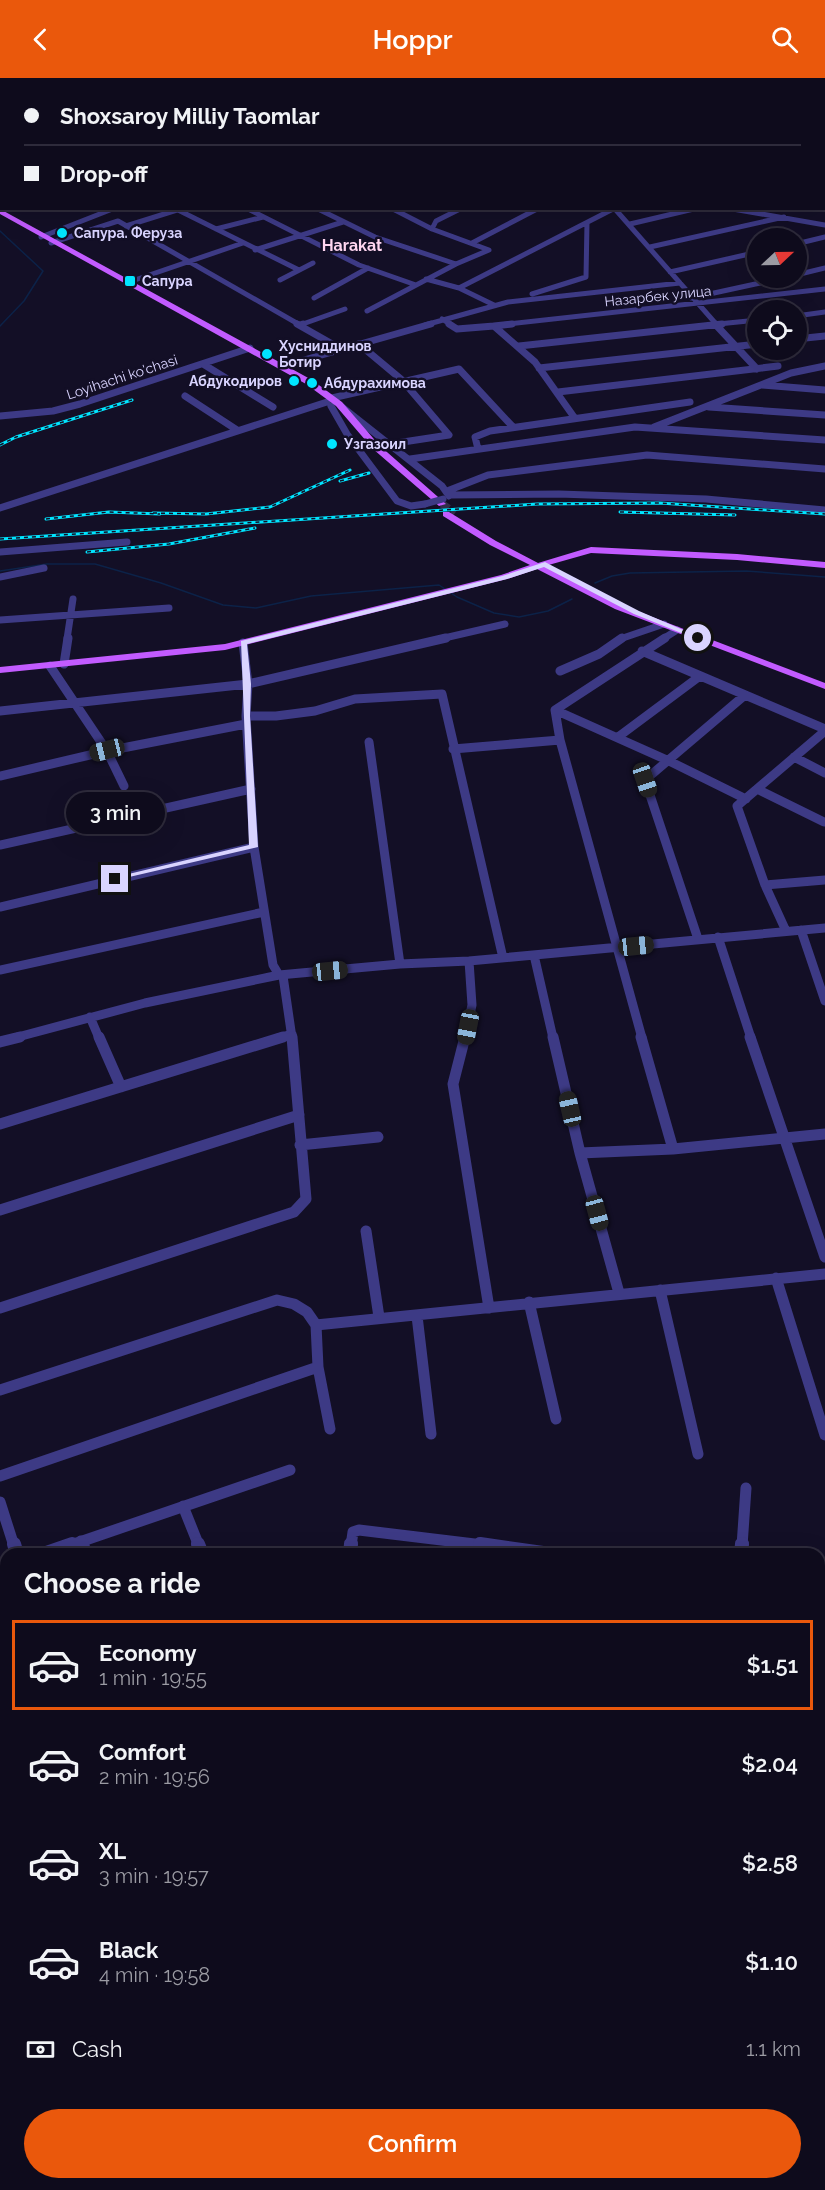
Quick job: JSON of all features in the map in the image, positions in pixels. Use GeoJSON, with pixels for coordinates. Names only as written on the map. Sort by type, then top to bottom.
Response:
{"type":"FeatureCollection","features":[{"type":"Feature","properties":{"kind":"main road"},"geometry":{"type":"LineString","coordinates":[[0,213],[247,349],[283,366],[332,403],[383,463],[440,500]]}},
{"type":"Feature","properties":{"kind":"main road"},"geometry":{"type":"LineString","coordinates":[[54,242],[247,349],[332,403]]}},
{"type":"Feature","properties":{"kind":"main road"},"geometry":{"type":"LineString","coordinates":[[450,514],[469,530],[636,612],[677,630],[825,686]]}},
{"type":"Feature","properties":{"kind":"main road"},"geometry":{"type":"LineString","coordinates":[[0,670],[171,654],[243,643],[457,590],[542,566],[584,551],[617,550],[825,565]]}},
{"type":"Feature","properties":{"kind":"street"},"geometry":{"type":"LineString","coordinates":[[43,236],[109,210]]}},
{"type":"Feature","properties":{"kind":"street"},"geometry":{"type":"LineString","coordinates":[[126,226],[173,210]]}},
{"type":"Feature","properties":{"kind":"street"},"geometry":{"type":"LineString","coordinates":[[178,210],[299,270]]}},
{"type":"Feature","properties":{"kind":"street"},"geometry":{"type":"LineString","coordinates":[[250,210],[368,268],[416,285]]}},
{"type":"Feature","properties":{"kind":"street"},"geometry":{"type":"LineString","coordinates":[[320,210],[375,237],[456,264]]}},
{"type":"Feature","properties":{"kind":"street"},"geometry":{"type":"LineString","coordinates":[[366,311],[456,264],[489,250],[432,229],[395,210]]}},
{"type":"Feature","properties":{"kind":"street"},"geometry":{"type":"LineString","coordinates":[[432,229],[436,221],[458,210]]}},
{"type":"Feature","properties":{"kind":"street"},"geometry":{"type":"LineString","coordinates":[[472,243],[535,210]]}},
{"type":"Feature","properties":{"kind":"street"},"geometry":{"type":"LineString","coordinates":[[459,288],[611,210]]}},
{"type":"Feature","properties":{"kind":"street"},"geometry":{"type":"LineString","coordinates":[[617,210],[691,298],[757,369]]}},
{"type":"Feature","properties":{"kind":"street"},"geometry":{"type":"LineString","coordinates":[[630,224],[690,210]]}},
{"type":"Feature","properties":{"kind":"street"},"geometry":{"type":"LineString","coordinates":[[740,210],[825,225]]}},
{"type":"Feature","properties":{"kind":"street"},"geometry":{"type":"LineString","coordinates":[[216,230],[263,217]]}},
{"type":"Feature","properties":{"kind":"street"},"geometry":{"type":"LineString","coordinates":[[650,247],[784,217]]}},
{"type":"Feature","properties":{"kind":"street"},"geometry":{"type":"LineString","coordinates":[[54,242],[118,220],[340,349]]}},
{"type":"Feature","properties":{"kind":"street"},"geometry":{"type":"LineString","coordinates":[[255,250],[343,222]]}},
{"type":"Feature","properties":{"kind":"street"},"geometry":{"type":"LineString","coordinates":[[283,366],[403,333],[415,327],[508,302],[586,277],[588,223]]}},
{"type":"Feature","properties":{"kind":"street"},"geometry":{"type":"LineString","coordinates":[[807,241],[825,237]]}},
{"type":"Feature","properties":{"kind":"street"},"geometry":{"type":"LineString","coordinates":[[129,282],[243,243]]}},
{"type":"Feature","properties":{"kind":"street"},"geometry":{"type":"LineString","coordinates":[[670,272],[747,254]]}},
{"type":"Feature","properties":{"kind":"street"},"geometry":{"type":"LineString","coordinates":[[280,280],[313,263]]}},
{"type":"Feature","properties":{"kind":"street"},"geometry":{"type":"LineString","coordinates":[[314,298],[368,268]]}},
{"type":"Feature","properties":{"kind":"street"},"geometry":{"type":"LineString","coordinates":[[807,272],[825,268]]}},
{"type":"Feature","properties":{"kind":"street"},"geometry":{"type":"LineString","coordinates":[[426,279],[459,288],[494,305]]}},
{"type":"Feature","properties":{"kind":"street"},"geometry":{"type":"LineString","coordinates":[[508,302],[680,283]]}},
{"type":"Feature","properties":{"kind":"street"},"geometry":{"type":"LineString","coordinates":[[691,298],[747,286]]}},
{"type":"Feature","properties":{"kind":"street","name":"Назарбек улица"},"geometry":{"type":"LineString","coordinates":[[442,319],[457,329],[825,289]]}},
{"type":"Feature","properties":{"kind":"street"},"geometry":{"type":"LineString","coordinates":[[300,325],[345,309]]}},
{"type":"Feature","properties":{"kind":"street"},"geometry":{"type":"LineString","coordinates":[[807,314],[825,312]]}},
{"type":"Feature","properties":{"kind":"street"},"geometry":{"type":"LineString","coordinates":[[519,346],[747,321]]}},
{"type":"Feature","properties":{"kind":"street"},"geometry":{"type":"LineString","coordinates":[[494,326],[502,336],[519,346],[539,368],[558,392],[573,417]]}},
{"type":"Feature","properties":{"kind":"street"},"geometry":{"type":"LineString","coordinates":[[807,338],[825,336]]}},
{"type":"Feature","properties":{"kind":"street"},"geometry":{"type":"LineString","coordinates":[[359,344],[402,380],[449,435],[390,444]]}},
{"type":"Feature","properties":{"kind":"street"},"geometry":{"type":"LineString","coordinates":[[539,368],[747,345]]}},
{"type":"Feature","properties":{"kind":"street","name":"Loyihachi ko'chasi"},"geometry":{"type":"LineString","coordinates":[[0,416],[53,411],[247,349]]}},
{"type":"Feature","properties":{"kind":"street"},"geometry":{"type":"LineString","coordinates":[[202,364],[273,407]]}},
{"type":"Feature","properties":{"kind":"street"},"geometry":{"type":"LineString","coordinates":[[558,392],[778,366]]}},
{"type":"Feature","properties":{"kind":"street"},"geometry":{"type":"LineString","coordinates":[[651,428],[758,385],[792,373],[825,366]]}},
{"type":"Feature","properties":{"kind":"street"},"geometry":{"type":"LineString","coordinates":[[0,508],[237,430],[402,380],[459,369],[513,427]]}},
{"type":"Feature","properties":{"kind":"street"},"geometry":{"type":"LineString","coordinates":[[758,385],[825,390]]}},
{"type":"Feature","properties":{"kind":"street"},"geometry":{"type":"LineString","coordinates":[[185,396],[237,430]]}},
{"type":"Feature","properties":{"kind":"street"},"geometry":{"type":"LineString","coordinates":[[478,449],[475,437],[490,431],[573,417],[690,402]]}},
{"type":"Feature","properties":{"kind":"street"},"geometry":{"type":"LineString","coordinates":[[332,403],[410,459],[440,500]]}},
{"type":"Feature","properties":{"kind":"street"},"geometry":{"type":"LineString","coordinates":[[332,403],[347,434],[397,501],[411,506],[440,500],[559,494],[695,499],[825,510]]}},
{"type":"Feature","properties":{"kind":"street"},"geometry":{"type":"LineString","coordinates":[[707,406],[825,415]]}},
{"type":"Feature","properties":{"kind":"street"},"geometry":{"type":"LineString","coordinates":[[410,459],[635,427],[825,440]]}},
{"type":"Feature","properties":{"kind":"street"},"geometry":{"type":"LineString","coordinates":[[440,500],[488,475],[647,455],[825,469]]}},
{"type":"Feature","properties":{"kind":"street"},"geometry":{"type":"LineString","coordinates":[[0,552],[127,542]]}},
{"type":"Feature","properties":{"kind":"street"},"geometry":{"type":"LineString","coordinates":[[0,577],[44,568]]}},
{"type":"Feature","properties":{"kind":"street"},"geometry":{"type":"LineString","coordinates":[[64,664],[73,599]]}},
{"type":"Feature","properties":{"kind":"street"},"geometry":{"type":"LineString","coordinates":[[0,620],[169,608]]}},
{"type":"Feature","properties":{"kind":"street"},"geometry":{"type":"LineString","coordinates":[[0,711],[248,684],[505,624]]}},
{"type":"Feature","properties":{"kind":"street"},"geometry":{"type":"LineString","coordinates":[[560,670],[599,654],[623,637],[664,624]]}},
{"type":"Feature","properties":{"kind":"street"},"geometry":{"type":"LineString","coordinates":[[555,710],[677,630]]}},
{"type":"Feature","properties":{"kind":"street"},"geometry":{"type":"LineString","coordinates":[[0,1308],[294,1212],[306,1199],[292,1034],[281,976],[273,965],[254,847],[246,720],[248,684],[243,643]]}},
{"type":"Feature","properties":{"kind":"street"},"geometry":{"type":"LineString","coordinates":[[642,651],[825,730],[737,806],[765,885],[786,931]]}},
{"type":"Feature","properties":{"kind":"street"},"geometry":{"type":"LineString","coordinates":[[50,666],[107,750],[124,786]]}},
{"type":"Feature","properties":{"kind":"street"},"geometry":{"type":"LineString","coordinates":[[618,737],[700,676]]}},
{"type":"Feature","properties":{"kind":"street"},"geometry":{"type":"LineString","coordinates":[[0,776],[246,720],[315,711],[355,699],[442,694],[503,958]]}},
{"type":"Feature","properties":{"kind":"street"},"geometry":{"type":"LineString","coordinates":[[698,939],[645,780],[745,695]]}},
{"type":"Feature","properties":{"kind":"street"},"geometry":{"type":"LineString","coordinates":[[555,710],[668,760],[746,799]]}},
{"type":"Feature","properties":{"kind":"street"},"geometry":{"type":"LineString","coordinates":[[555,710],[560,740],[615,948],[673,1149]]}},
{"type":"Feature","properties":{"kind":"street"},"geometry":{"type":"LineString","coordinates":[[453,749],[560,740]]}},
{"type":"Feature","properties":{"kind":"street"},"geometry":{"type":"LineString","coordinates":[[369,742],[400,964]]}},
{"type":"Feature","properties":{"kind":"street"},"geometry":{"type":"LineString","coordinates":[[794,757],[825,773]]}},
{"type":"Feature","properties":{"kind":"street"},"geometry":{"type":"LineString","coordinates":[[0,845],[251,789]]}},
{"type":"Feature","properties":{"kind":"street"},"geometry":{"type":"LineString","coordinates":[[758,789],[824,822]]}},
{"type":"Feature","properties":{"kind":"street"},"geometry":{"type":"LineString","coordinates":[[0,907],[254,847]]}},
{"type":"Feature","properties":{"kind":"street"},"geometry":{"type":"LineString","coordinates":[[765,885],[825,880]]}},
{"type":"Feature","properties":{"kind":"street"},"geometry":{"type":"LineString","coordinates":[[0,970],[264,912]]}},
{"type":"Feature","properties":{"kind":"street"},"geometry":{"type":"LineString","coordinates":[[0,1042],[145,1003],[281,976],[825,928]]}},
{"type":"Feature","properties":{"kind":"street"},"geometry":{"type":"LineString","coordinates":[[801,930],[822,981],[825,1001]]}},
{"type":"Feature","properties":{"kind":"street"},"geometry":{"type":"LineString","coordinates":[[718,937],[825,1257]]}},
{"type":"Feature","properties":{"kind":"street"},"geometry":{"type":"LineString","coordinates":[[534,955],[580,1153],[619,1293]]}},
{"type":"Feature","properties":{"kind":"street"},"geometry":{"type":"LineString","coordinates":[[469,961],[472,1005],[453,1084],[489,1308]]}},
{"type":"Feature","properties":{"kind":"street"},"geometry":{"type":"LineString","coordinates":[[90,1017],[121,1088]]}},
{"type":"Feature","properties":{"kind":"street"},"geometry":{"type":"LineString","coordinates":[[0,1124],[292,1034]]}},
{"type":"Feature","properties":{"kind":"street"},"geometry":{"type":"LineString","coordinates":[[0,1210],[299,1115]]}},
{"type":"Feature","properties":{"kind":"street"},"geometry":{"type":"LineString","coordinates":[[580,1153],[673,1149],[825,1134]]}},
{"type":"Feature","properties":{"kind":"street"},"geometry":{"type":"LineString","coordinates":[[300,1145],[378,1137]]}},
{"type":"Feature","properties":{"kind":"street"},"geometry":{"type":"LineString","coordinates":[[366,1231],[379,1317]]}},
{"type":"Feature","properties":{"kind":"street"},"geometry":{"type":"LineString","coordinates":[[316,1325],[825,1274]]}},
{"type":"Feature","properties":{"kind":"street"},"geometry":{"type":"LineString","coordinates":[[776,1278],[825,1435]]}},
{"type":"Feature","properties":{"kind":"street"},"geometry":{"type":"LineString","coordinates":[[660,1290],[698,1454]]}},
{"type":"Feature","properties":{"kind":"street"},"geometry":{"type":"LineString","coordinates":[[0,1390],[277,1300],[294,1304],[307,1312],[316,1325],[318,1367],[330,1430]]}},
{"type":"Feature","properties":{"kind":"street"},"geometry":{"type":"LineString","coordinates":[[530,1302],[556,1419]]}},
{"type":"Feature","properties":{"kind":"street"},"geometry":{"type":"LineString","coordinates":[[417,1316],[431,1434]]}},
{"type":"Feature","properties":{"kind":"street"},"geometry":{"type":"LineString","coordinates":[[0,1476],[318,1367]]}},
{"type":"Feature","properties":{"kind":"street"},"geometry":{"type":"LineString","coordinates":[[83,1548],[183,1506],[290,1470]]}},
{"type":"Feature","properties":{"kind":"street"},"geometry":{"type":"LineString","coordinates":[[741,1548],[746,1488]]}},
{"type":"Feature","properties":{"kind":"street"},"geometry":{"type":"LineString","coordinates":[[0,1502],[15,1548]]}},
{"type":"Feature","properties":{"kind":"street"},"geometry":{"type":"LineString","coordinates":[[183,1506],[200,1548]]}},
{"type":"Feature","properties":{"kind":"street"},"geometry":{"type":"LineString","coordinates":[[351,1548],[352,1532],[359,1530],[480,1548]]}},
{"type":"Feature","properties":{"kind":"waterway"},"geometry":{"type":"LineString","coordinates":[[0,231],[43,271],[24,301],[0,326]]}},
{"type":"Feature","properties":{"kind":"waterway"},"geometry":{"type":"LineString","coordinates":[[0,571],[47,564],[95,564],[161,583],[223,605],[256,608],[311,596],[439,585],[457,597],[494,613],[519,617],[548,611],[572,599]]}},
{"type":"Feature","properties":{"kind":"waterway"},"geometry":{"type":"LineString","coordinates":[[595,583],[612,576],[630,573],[746,571],[825,577]]}},
{"type":"Feature","properties":{"kind":"tunnel"},"geometry":{"type":"LineString","coordinates":[[442,504],[455,513]]}},
{"type":"Feature","properties":{"kind":"railway"},"geometry":{"type":"LineString","coordinates":[[0,445],[16,437],[132,400]]}},
{"type":"Feature","properties":{"kind":"railway"},"geometry":{"type":"LineString","coordinates":[[153,513],[206,514],[270,507],[350,470]]}},
{"type":"Feature","properties":{"kind":"railway"},"geometry":{"type":"LineString","coordinates":[[340,481],[369,473]]}},
{"type":"Feature","properties":{"kind":"railway"},"geometry":{"type":"LineString","coordinates":[[0,539],[537,504],[660,503],[825,514]]}},
{"type":"Feature","properties":{"kind":"railway"},"geometry":{"type":"LineString","coordinates":[[46,519],[109,512],[160,514]]}},
{"type":"Feature","properties":{"kind":"railway"},"geometry":{"type":"LineString","coordinates":[[620,512],[735,515]]}},
{"type":"Feature","properties":{"kind":"railway"},"geometry":{"type":"LineString","coordinates":[[87,552],[169,544],[255,528]]}},
{"type":"Feature","properties":{"kind":"place","name":"Сапура. Феруза"},"geometry":{"type":"Point","coordinates":[62,233]}},
{"type":"Feature","properties":{"kind":"place","name":"Сапура"},"geometry":{"type":"Point","coordinates":[130,281]}},
{"type":"Feature","properties":{"kind":"place","name":"Хусниддинов Ботир"},"geometry":{"type":"Point","coordinates":[267,354]}},
{"type":"Feature","properties":{"kind":"place","name":"Абдукодиров"},"geometry":{"type":"Point","coordinates":[294,381]}},
{"type":"Feature","properties":{"kind":"place","name":"Абдурахимова"},"geometry":{"type":"Point","coordinates":[312,383]}},
{"type":"Feature","properties":{"kind":"place","name":"Узгазоил"},"geometry":{"type":"Point","coordinates":[332,444]}},
{"type":"Feature","properties":{"kind":"district","name":"Harakat"},"geometry":{"type":"Point","coordinates":[352,245]}},
{"type":"Feature","properties":{"kind":"route"},"geometry":{"type":"LineString","coordinates":[[115,879],[254,847],[246,716],[248,684],[243,643],[344,619],[545,564],[636,612],[698,638]]}}]}
